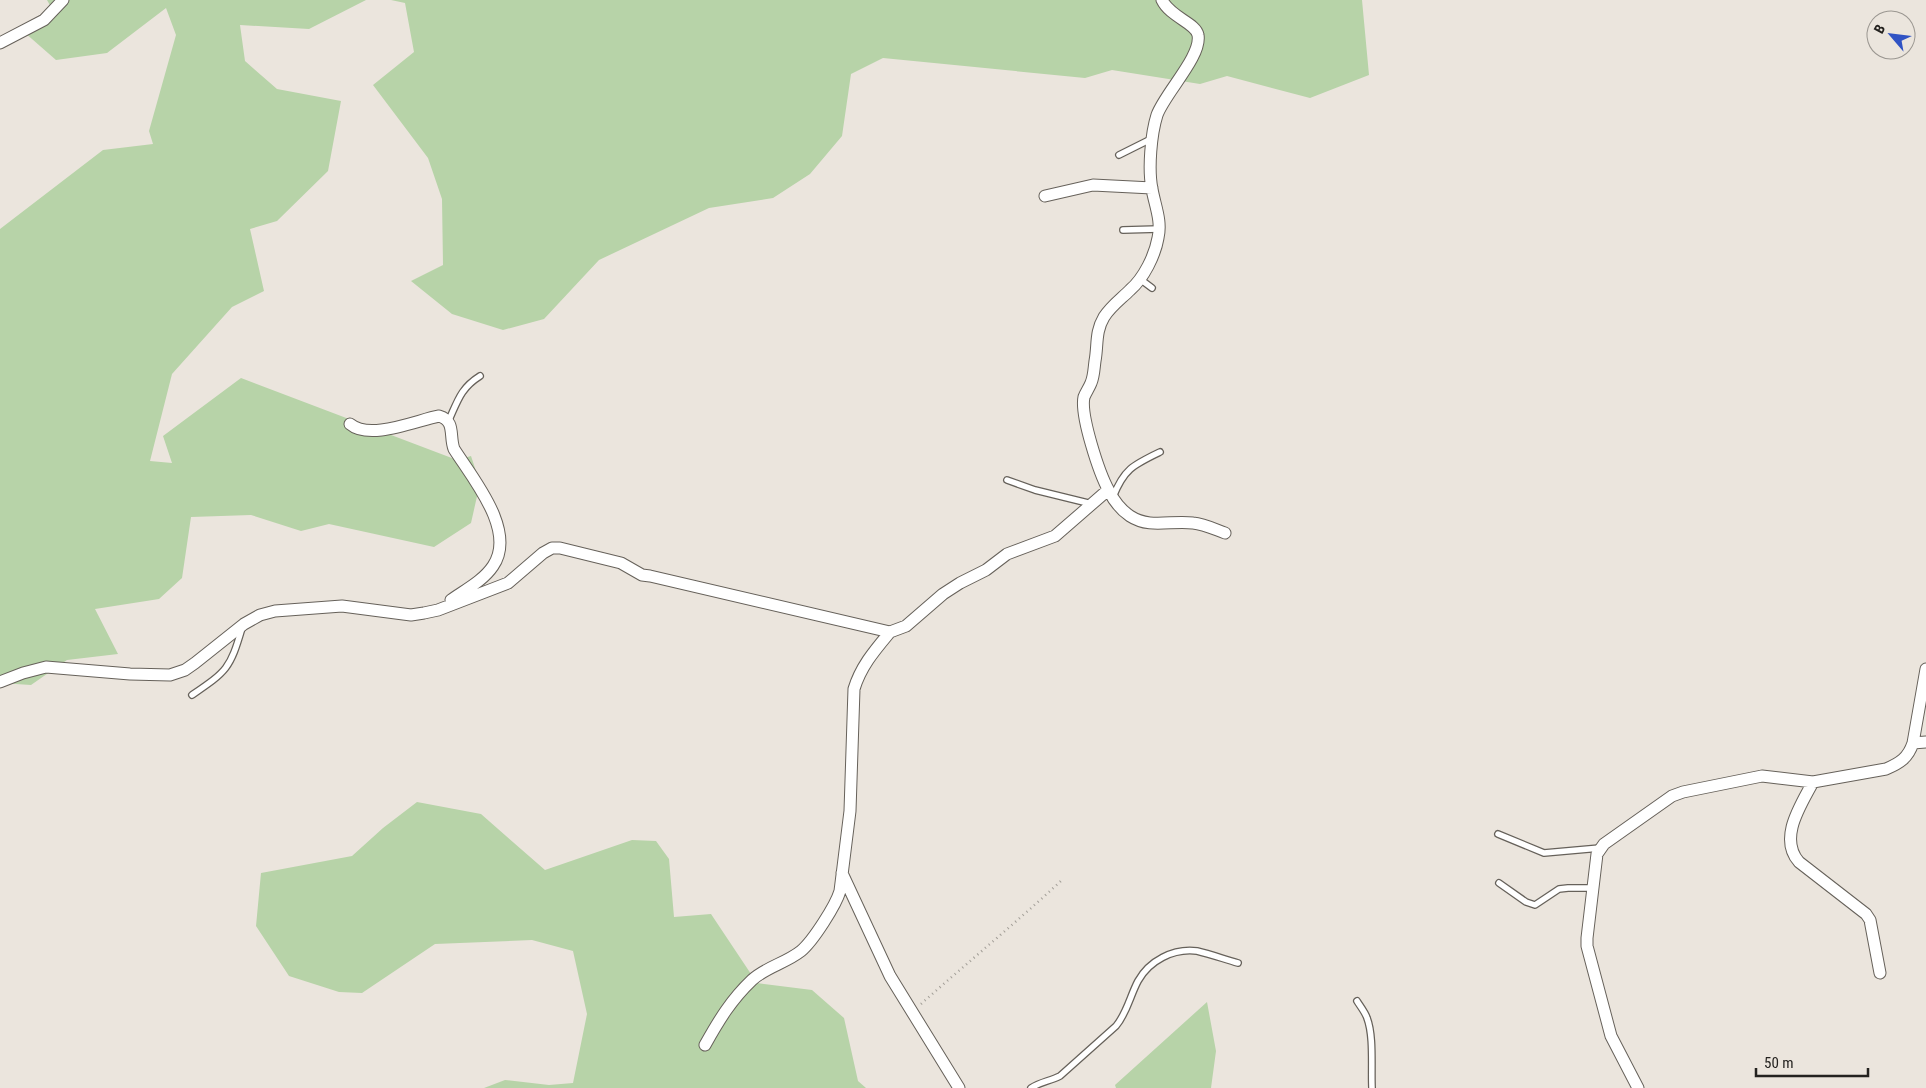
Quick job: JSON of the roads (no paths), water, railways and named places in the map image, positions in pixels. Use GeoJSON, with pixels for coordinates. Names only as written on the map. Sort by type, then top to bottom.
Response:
{"type":"FeatureCollection","features":[{"type":"Feature","properties":{"kind":"street"},"geometry":{"type":"LineString","coordinates":[[0,43],[44,20],[63,0]]}},
{"type":"Feature","properties":{"kind":"street"},"geometry":{"type":"LineString","coordinates":[[1162,0],[1165,8],[1174,16],[1192,26],[1198,33],[1198,44],[1193,57],[1158,114],[1151,164],[1152,188],[1159,220],[1158,238],[1150,261],[1140,279],[1119,298],[1104,317],[1097,334],[1094,372],[1084,396],[1084,409],[1093,451],[1110,494],[1122,510],[1132,518],[1151,524],[1194,523],[1225,533]]}},
{"type":"Feature","properties":{"kind":"street"},"geometry":{"type":"LineString","coordinates":[[1045,196],[1094,185],[1152,188]]}},
{"type":"Feature","properties":{"kind":"street"},"geometry":{"type":"LineString","coordinates":[[350,424],[369,432],[440,416],[449,420],[452,426],[454,449],[498,523],[501,539],[493,566],[480,580],[438,610]]}},
{"type":"Feature","properties":{"kind":"street"},"geometry":{"type":"LineString","coordinates":[[705,1045],[729,1004],[754,979],[800,952],[838,901],[850,811],[854,689],[858,675],[866,662],[890,632],[906,626],[944,594],[960,583],[986,570],[1007,554],[1055,536],[1092,504],[1110,494]]}},
{"type":"Feature","properties":{"kind":"street"},"geometry":{"type":"LineString","coordinates":[[0,682],[22,673],[46,667],[130,674],[170,675],[185,670],[196,663],[244,624],[260,615],[275,612],[342,606],[411,615],[438,610],[508,583],[543,553],[552,548],[560,548],[621,563],[642,574],[890,632]]}},
{"type":"Feature","properties":{"kind":"street"},"geometry":{"type":"LineString","coordinates":[[1638,1088],[1611,1036],[1587,946],[1597,854],[1600,848],[1677,794],[1762,776],[1813,782],[1886,769],[1904,760],[1910,752],[1913,743],[1926,669]]}},
{"type":"Feature","properties":{"kind":"street"},"geometry":{"type":"LineString","coordinates":[[1913,743],[1926,742]]}},
{"type":"Feature","properties":{"kind":"street"},"geometry":{"type":"LineString","coordinates":[[1813,782],[1792,825],[1790,837],[1793,852],[1799,862],[1866,914],[1870,920],[1880,973]]}},
{"type":"Feature","properties":{"kind":"street"},"geometry":{"type":"LineString","coordinates":[[842,873],[890,976],[960,1088]]}},
{"type":"Feature","properties":{"kind":"lane"},"geometry":{"type":"LineString","coordinates":[[1118,155],[1154,138]]}},
{"type":"Feature","properties":{"kind":"lane"},"geometry":{"type":"LineString","coordinates":[[1123,230],[1159,229]]}},
{"type":"Feature","properties":{"kind":"lane"},"geometry":{"type":"LineString","coordinates":[[1140,279],[1152,288]]}},
{"type":"Feature","properties":{"kind":"lane"},"geometry":{"type":"LineString","coordinates":[[449,420],[461,392],[468,384],[480,376]]}},
{"type":"Feature","properties":{"kind":"lane"},"geometry":{"type":"LineString","coordinates":[[1110,494],[1128,470],[1160,452]]}},
{"type":"Feature","properties":{"kind":"lane"},"geometry":{"type":"LineString","coordinates":[[1007,480],[1035,490],[1092,504]]}},
{"type":"Feature","properties":{"kind":"lane"},"geometry":{"type":"LineString","coordinates":[[192,695],[218,677],[229,665],[234,656],[244,624]]}},
{"type":"Feature","properties":{"kind":"lane"},"geometry":{"type":"LineString","coordinates":[[1498,834],[1544,853],[1600,848]]}},
{"type":"Feature","properties":{"kind":"lane"},"geometry":{"type":"LineString","coordinates":[[1499,884],[1526,902],[1535,905],[1559,890],[1593,888]]}},
{"type":"Feature","properties":{"kind":"lane"},"geometry":{"type":"LineString","coordinates":[[1031,1088],[1039,1082],[1052,1080],[1060,1076],[1116,1026],[1122,1019],[1141,976],[1152,963],[1160,958],[1175,953],[1195,951],[1238,963]]}},
{"type":"Feature","properties":{"kind":"lane"},"geometry":{"type":"LineString","coordinates":[[1357,1001],[1367,1018],[1371,1047],[1372,1088]]}}]}
